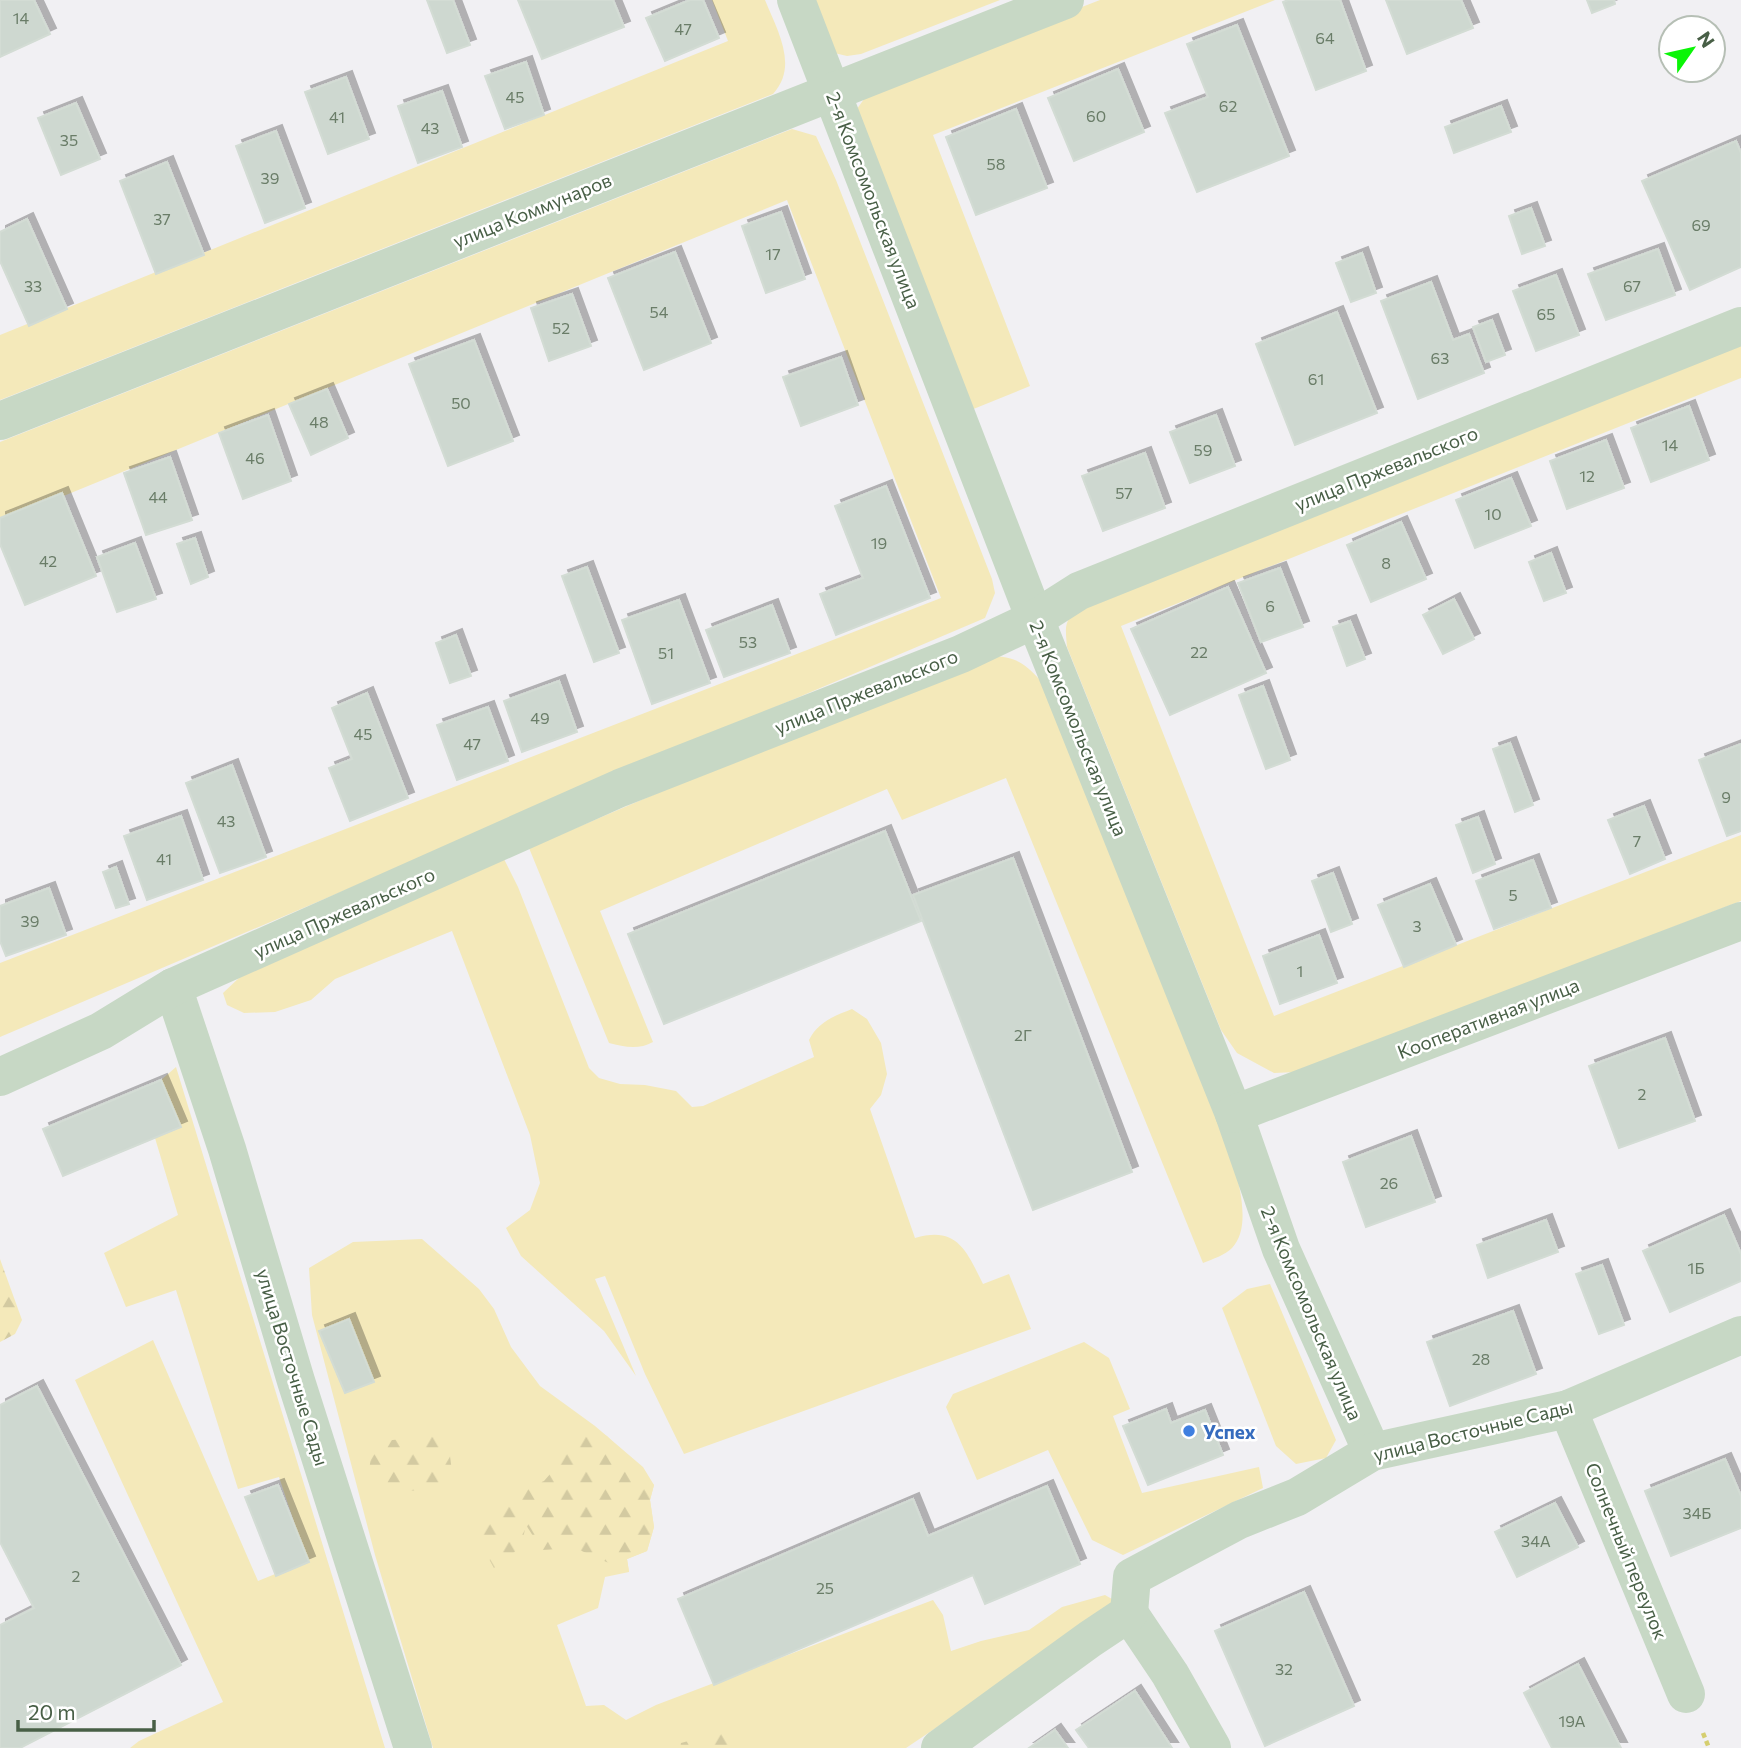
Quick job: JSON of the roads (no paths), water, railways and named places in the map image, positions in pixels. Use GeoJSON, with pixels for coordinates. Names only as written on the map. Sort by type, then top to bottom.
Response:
{"type":"FeatureCollection","features":[{"type":"Feature","properties":{"kind":"street","name":"2-я Комсомольская улица"},"geometry":{"type":"LineString","coordinates":[[796,0],[1035,619],[1234,1114],[1281,1250],[1372,1452]]}},
{"type":"Feature","properties":{"kind":"street","name":"улица Коммунаров"},"geometry":{"type":"LineString","coordinates":[[0,421],[1065,0]]}},
{"type":"Feature","properties":{"kind":"street","name":"улица Пржевальского"},"geometry":{"type":"LineString","coordinates":[[0,1077],[101,1031],[173,987],[620,788],[961,654],[1035,619],[1079,591],[1741,326]]}},
{"type":"Feature","properties":{"kind":"street","name":"Кооперативная улица"},"geometry":{"type":"LineString","coordinates":[[1234,1114],[1741,921]]}},
{"type":"Feature","properties":{"kind":"street","name":"улица Восточные Сады"},"geometry":{"type":"LineString","coordinates":[[173,987],[228,1149],[296,1381],[413,1748]]}},
{"type":"Feature","properties":{"kind":"street","name":"улица Восточные Сады"},"geometry":{"type":"LineString","coordinates":[[1129,1613],[1132,1577],[1239,1520],[1297,1497],[1372,1452],[1568,1409],[1741,1335]]}},
{"type":"Feature","properties":{"kind":"street","name":"Солнечный переулок"},"geometry":{"type":"LineString","coordinates":[[1568,1409],[1686,1694]]}},
{"type":"Feature","properties":{"kind":"street"},"geometry":{"type":"LineString","coordinates":[[940,1748],[1129,1613],[1170,1674],[1212,1748]]}},
{"type":"Feature","properties":{"kind":"place","name":"Успех"},"geometry":{"type":"Point","coordinates":[1189,1431]}}]}
